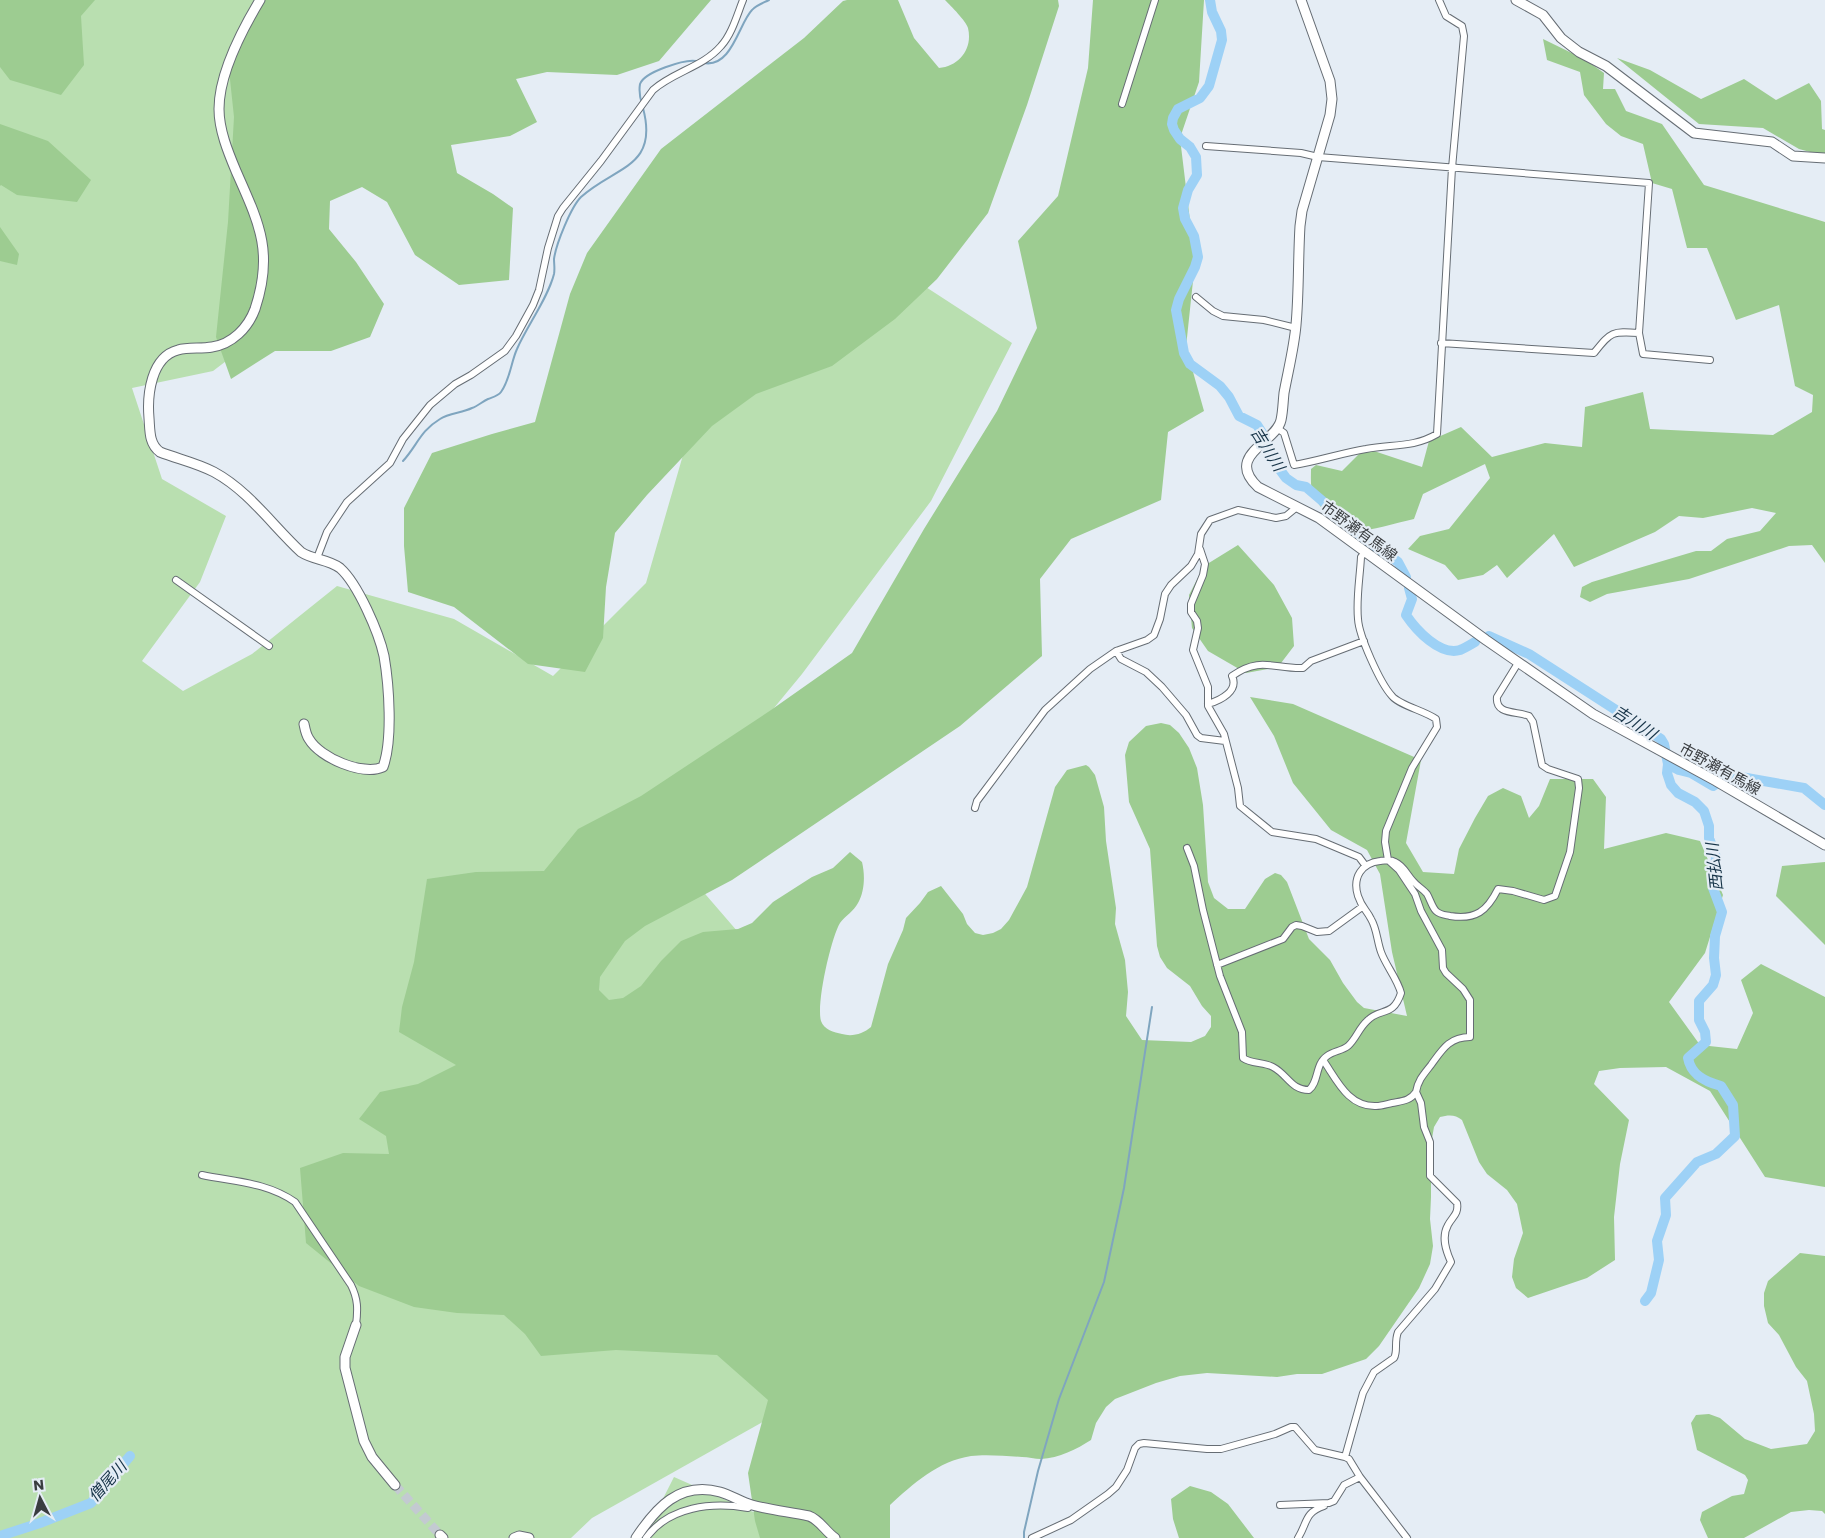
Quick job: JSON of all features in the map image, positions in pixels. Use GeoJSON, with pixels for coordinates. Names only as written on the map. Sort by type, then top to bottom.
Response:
{"type":"FeatureCollection","features":[{"type":"Feature","properties":{"kind":"street"},"geometry":{"type":"LineString","coordinates":[[260,0],[227,66],[219,110],[226,146],[261,231],[264,258],[262,286],[254,312],[236,337],[214,347],[178,350],[167,355],[159,363],[152,382],[148,414],[154,448],[160,452],[196,464],[226,479],[251,500],[301,552],[339,567],[350,579],[378,636],[384,656],[389,741],[387,757],[383,767],[372,770],[360,769],[330,757],[308,739],[304,724]]}},
{"type":"Feature","properties":{"kind":"street"},"geometry":{"type":"LineString","coordinates":[[317,558],[327,532],[347,502],[390,463],[403,439],[430,405],[455,384],[505,351],[516,336],[533,305],[548,248],[558,216],[563,208],[601,161],[653,90],[663,81],[701,62],[722,45],[743,0]]}},
{"type":"Feature","properties":{"kind":"street"},"geometry":{"type":"LineString","coordinates":[[1122,104],[1155,0]]}},
{"type":"Feature","properties":{"kind":"street"},"geometry":{"type":"LineString","coordinates":[[1300,0],[1330,81],[1332,99],[1330,115],[1302,211],[1296,328],[1281,422],[1276,429],[1284,432],[1294,465],[1366,449],[1425,441],[1437,434],[1452,168],[1464,36],[1462,26],[1446,16],[1439,0]]}},
{"type":"Feature","properties":{"kind":"street"},"geometry":{"type":"LineString","coordinates":[[1516,0],[1543,14],[1561,38],[1579,52],[1606,66],[1694,132],[1772,142],[1793,156],[1825,158]]}},
{"type":"Feature","properties":{"kind":"street"},"geometry":{"type":"LineString","coordinates":[[1206,146],[1301,153],[1318,157],[1648,183],[1639,333],[1644,354],[1710,360]]}},
{"type":"Feature","properties":{"kind":"street"},"geometry":{"type":"LineString","coordinates":[[1196,297],[1222,316],[1264,320],[1296,328]]}},
{"type":"Feature","properties":{"kind":"street"},"geometry":{"type":"LineString","coordinates":[[1442,343],[1594,354],[1612,333],[1639,333]]}},
{"type":"Feature","properties":{"kind":"street","name":"市野瀬有馬線"},"geometry":{"type":"LineString","coordinates":[[1276,429],[1250,456],[1247,467],[1250,480],[1258,487],[1319,518],[1518,663],[1593,714],[1825,845]]}},
{"type":"Feature","properties":{"kind":"street"},"geometry":{"type":"LineString","coordinates":[[975,808],[977,801],[1045,710],[1090,669],[1116,651],[1147,640],[1154,635],[1165,594],[1171,585],[1191,566],[1198,554],[1201,534],[1210,520],[1238,510],[1276,518],[1286,516],[1297,507]]}},
{"type":"Feature","properties":{"kind":"street"},"geometry":{"type":"LineString","coordinates":[[1199,545],[1204,564],[1203,575],[1191,604],[1198,628],[1193,650],[1208,687],[1208,704],[1224,734],[1238,788],[1240,806],[1272,832],[1316,839],[1359,857],[1365,865]]}},
{"type":"Feature","properties":{"kind":"street"},"geometry":{"type":"LineString","coordinates":[[1323,1060],[1341,1089],[1354,1101],[1368,1106],[1378,1106],[1403,1102],[1413,1097],[1420,1078],[1443,1046],[1456,1039],[1470,1037],[1470,1000],[1463,988],[1443,968],[1442,950],[1415,894],[1399,870],[1388,860],[1386,836],[1392,816],[1412,768],[1437,727],[1436,719],[1430,715],[1393,698],[1376,670],[1364,641],[1358,622],[1357,603],[1362,557],[1365,552]]}},
{"type":"Feature","properties":{"kind":"street"},"geometry":{"type":"LineString","coordinates":[[176,580],[269,646]]}},
{"type":"Feature","properties":{"kind":"street"},"geometry":{"type":"LineString","coordinates":[[1208,704],[1225,696],[1234,687],[1235,684],[1232,676],[1254,665],[1264,664],[1303,668],[1311,661],[1364,641]]}},
{"type":"Feature","properties":{"kind":"street"},"geometry":{"type":"LineString","coordinates":[[1116,651],[1121,660],[1146,672],[1162,687],[1186,715],[1200,738],[1225,741]]}},
{"type":"Feature","properties":{"kind":"street"},"geometry":{"type":"LineString","coordinates":[[1187,848],[1194,866],[1217,965],[1242,1032],[1243,1058],[1247,1061],[1265,1063],[1281,1072],[1292,1086],[1302,1090],[1309,1090],[1312,1088],[1317,1069],[1326,1056],[1348,1046],[1369,1019],[1395,1006],[1401,993],[1381,950],[1372,920],[1362,907],[1357,892],[1360,872],[1365,865],[1370,862],[1388,860],[1401,865],[1413,882],[1427,895],[1436,911],[1455,917],[1474,916],[1486,909],[1498,889],[1544,900],[1555,896],[1570,852],[1579,788],[1578,779],[1548,769],[1542,765],[1529,716],[1503,710],[1496,702],[1497,697],[1518,663]]}},
{"type":"Feature","properties":{"kind":"street"},"geometry":{"type":"LineString","coordinates":[[1217,965],[1283,938],[1296,925],[1317,932],[1329,931],[1362,907]]}},
{"type":"Feature","properties":{"kind":"street"},"geometry":{"type":"LineString","coordinates":[[1345,1457],[1363,1393],[1374,1372],[1394,1358],[1396,1355],[1395,1339],[1398,1332],[1434,1288],[1451,1262],[1445,1249],[1445,1241],[1448,1225],[1457,1211],[1457,1203],[1430,1176],[1430,1142],[1424,1128],[1422,1102],[1416,1092]]}},
{"type":"Feature","properties":{"kind":"street"},"geometry":{"type":"LineString","coordinates":[[202,1176],[258,1184],[282,1192],[295,1202],[351,1285],[358,1306],[356,1325],[345,1358],[345,1368],[364,1440],[372,1457],[395,1485]]}},
{"type":"Feature","properties":{"kind":"street"},"geometry":{"type":"LineString","coordinates":[[1032,1538],[1071,1520],[1112,1491],[1127,1470],[1135,1448],[1139,1444],[1222,1449],[1275,1434],[1295,1426],[1315,1450],[1345,1457],[1349,1460],[1407,1538]]}},
{"type":"Feature","properties":{"kind":"street"},"geometry":{"type":"LineString","coordinates":[[1298,1538],[1312,1511],[1334,1501],[1344,1485],[1360,1477]]}},
{"type":"Feature","properties":{"kind":"street"},"geometry":{"type":"LineString","coordinates":[[636,1538],[650,1517],[662,1504],[672,1497],[684,1493],[708,1490],[738,1498],[750,1505],[816,1518],[828,1533],[835,1538]]}},
{"type":"Feature","properties":{"kind":"street"},"geometry":{"type":"LineString","coordinates":[[1280,1504],[1329,1503]]}},
{"type":"Feature","properties":{"kind":"street"},"geometry":{"type":"LineString","coordinates":[[646,1538],[663,1520],[681,1512],[694,1508],[718,1505],[748,1508],[750,1505]]}},
{"type":"Feature","properties":{"kind":"street"},"geometry":{"type":"LineString","coordinates":[[514,1538],[519,1536],[529,1538]]}},
{"type":"Feature","properties":{"kind":"green space"},"geometry":{"type":"Polygon","coordinates":[[[0,0],[95,0],[81,16],[84,65],[61,95],[10,80],[0,67],[0,0]]]}},
{"type":"Feature","properties":{"kind":"green space"},"geometry":{"type":"Polygon","coordinates":[[[14,0],[282,0],[302,303],[213,371],[132,388],[162,479],[226,516],[200,582],[142,661],[183,691],[252,654],[337,586],[454,619],[553,676],[646,583],[694,417],[892,265],[1012,343],[931,501],[802,674],[662,844],[763,961],[782,1411],[592,1518],[571,1538],[0,1538],[0,44],[14,0]]]}},
{"type":"Feature","properties":{"kind":"green space"},"geometry":{"type":"Polygon","coordinates":[[[260,0],[711,0],[659,61],[617,75],[547,72],[516,79],[537,122],[510,136],[451,145],[457,173],[513,208],[509,280],[459,285],[415,255],[387,202],[362,187],[330,201],[329,229],[356,262],[384,304],[370,337],[331,351],[275,351],[231,379],[216,337],[228,222],[234,117],[229,70],[260,0]]]}},
{"type":"Feature","properties":{"kind":"green space"},"geometry":{"type":"Polygon","coordinates":[[[898,0],[914,38],[939,68],[953,64],[963,55],[969,36],[967,25],[945,0],[1058,0],[1059,6],[1027,105],[988,213],[937,279],[895,319],[832,366],[756,394],[712,426],[647,495],[615,533],[606,587],[603,638],[585,672],[528,664],[454,607],[408,592],[404,546],[404,508],[432,453],[535,422],[570,294],[587,253],[661,149],[804,38],[843,1],[898,0]]]}},
{"type":"Feature","properties":{"kind":"green space"},"geometry":{"type":"Polygon","coordinates":[[[1093,0],[1204,0],[1199,82],[1180,138],[1195,262],[1186,347],[1204,411],[1168,432],[1161,500],[1071,539],[1040,579],[1042,656],[960,726],[732,880],[645,926],[625,941],[600,977],[599,990],[609,1000],[623,998],[641,986],[661,961],[681,941],[703,932],[738,929],[752,923],[773,902],[812,877],[833,868],[850,852],[862,862],[864,872],[863,888],[856,906],[840,923],[836,931],[822,986],[820,1013],[822,1024],[830,1030],[850,1035],[864,1031],[871,1027],[888,964],[903,930],[906,918],[928,892],[941,886],[975,933],[983,935],[993,933],[1001,929],[1009,920],[1027,887],[1055,787],[1067,770],[1086,765],[1095,775],[1104,807],[1106,841],[1116,908],[1115,924],[1125,960],[1128,992],[1126,1016],[1142,1040],[1191,1042],[1205,1036],[1211,1027],[1211,1016],[1202,1006],[1190,986],[1167,968],[1160,957],[1157,946],[1150,849],[1129,802],[1125,755],[1129,742],[1146,726],[1161,723],[1170,725],[1179,733],[1189,748],[1197,768],[1203,805],[1208,882],[1214,898],[1228,909],[1245,909],[1265,879],[1275,873],[1281,875],[1287,882],[1309,939],[1330,960],[1343,983],[1357,1002],[1364,1008],[1407,1016],[1392,952],[1380,874],[1367,850],[1331,830],[1293,783],[1274,736],[1250,697],[1293,704],[1421,760],[1406,843],[1423,872],[1454,874],[1459,849],[1488,796],[1503,788],[1521,796],[1529,818],[1539,806],[1550,779],[1593,779],[1606,797],[1604,849],[1666,833],[1700,841],[1723,895],[1705,953],[1669,1002],[1700,1045],[1737,1049],[1753,1013],[1741,980],[1761,964],[1825,997],[1825,1187],[1765,1177],[1710,1091],[1666,1067],[1620,1068],[1599,1071],[1594,1084],[1629,1120],[1620,1164],[1614,1217],[1615,1260],[1587,1278],[1528,1298],[1516,1288],[1512,1277],[1514,1259],[1523,1233],[1517,1204],[1507,1190],[1487,1174],[1479,1162],[1462,1120],[1451,1116],[1440,1117],[1434,1127],[1431,1144],[1430,1219],[1433,1246],[1430,1264],[1419,1288],[1379,1346],[1366,1359],[1322,1374],[1297,1374],[1277,1377],[1207,1373],[1180,1376],[1156,1383],[1115,1399],[1106,1407],[1096,1423],[1091,1440],[1068,1453],[1041,1459],[996,1455],[971,1456],[937,1468],[890,1505],[890,1538],[760,1538],[755,1521],[748,1473],[768,1400],[717,1355],[616,1350],[541,1356],[525,1334],[504,1315],[457,1313],[414,1307],[359,1286],[306,1243],[300,1168],[343,1153],[389,1154],[386,1136],[359,1119],[380,1092],[418,1084],[456,1065],[399,1032],[402,1007],[414,962],[427,879],[476,872],[544,871],[578,829],[641,796],[771,710],[852,653],[924,529],[997,411],[1037,328],[1018,241],[1058,196],[1088,68],[1093,0]]]}},
{"type":"Feature","properties":{"kind":"green space"},"geometry":{"type":"Polygon","coordinates":[[[1543,39],[1584,59],[1604,73],[1603,89],[1615,89],[1626,111],[1662,124],[1704,185],[1825,222],[1825,563],[1812,545],[1789,546],[1689,579],[1607,594],[1590,602],[1580,597],[1582,587],[1592,582],[1696,551],[1711,551],[1727,539],[1760,531],[1776,513],[1752,508],[1703,518],[1679,516],[1655,532],[1574,567],[1554,534],[1507,578],[1497,565],[1483,575],[1458,580],[1445,565],[1408,549],[1420,536],[1449,529],[1490,478],[1485,464],[1423,494],[1414,519],[1376,528],[1361,531],[1348,530],[1331,517],[1316,501],[1312,490],[1311,469],[1316,465],[1342,471],[1365,448],[1422,467],[1429,441],[1461,427],[1492,457],[1545,443],[1582,447],[1585,407],[1643,392],[1650,429],[1773,435],[1812,412],[1813,395],[1795,386],[1779,305],[1736,320],[1707,248],[1687,248],[1672,189],[1652,183],[1643,144],[1621,136],[1606,124],[1584,95],[1580,72],[1547,60],[1543,39]]]}},
{"type":"Feature","properties":{"kind":"green space"},"geometry":{"type":"Polygon","coordinates":[[[1617,58],[1650,70],[1701,99],[1744,79],[1776,100],[1809,83],[1821,101],[1822,129],[1825,130],[1825,156],[1799,149],[1763,128],[1699,124],[1617,58]]]}},
{"type":"Feature","properties":{"kind":"green space"},"geometry":{"type":"Polygon","coordinates":[[[0,124],[48,141],[91,180],[77,202],[17,195],[0,186],[0,124]]]}},
{"type":"Feature","properties":{"kind":"green space"},"geometry":{"type":"Polygon","coordinates":[[[0,227],[19,254],[17,265],[0,261],[0,227]]]}},
{"type":"Feature","properties":{"kind":"green space"},"geometry":{"type":"Polygon","coordinates":[[[1238,545],[1274,585],[1292,618],[1294,646],[1278,667],[1246,673],[1208,651],[1192,628],[1189,595],[1204,566],[1238,545]]]}},
{"type":"Feature","properties":{"kind":"green space"},"geometry":{"type":"Polygon","coordinates":[[[1825,862],[1825,945],[1776,896],[1782,866],[1825,862]]]}},
{"type":"Feature","properties":{"kind":"green space"},"geometry":{"type":"Polygon","coordinates":[[[1800,1253],[1825,1256],[1825,1514],[1822,1511],[1809,1510],[1791,1512],[1744,1538],[1708,1538],[1700,1520],[1702,1512],[1732,1496],[1744,1494],[1748,1480],[1745,1475],[1697,1450],[1691,1423],[1696,1415],[1709,1414],[1720,1418],[1745,1439],[1771,1449],[1807,1444],[1815,1431],[1814,1414],[1807,1381],[1796,1367],[1779,1335],[1768,1323],[1764,1306],[1764,1293],[1768,1281],[1800,1253]]]}},
{"type":"Feature","properties":{"kind":"green space"},"geometry":{"type":"Polygon","coordinates":[[[674,1477],[785,1526],[785,1538],[643,1538],[674,1477]]]}},
{"type":"Feature","properties":{"kind":"green space"},"geometry":{"type":"Polygon","coordinates":[[[1190,1486],[1211,1492],[1228,1504],[1254,1538],[1179,1538],[1173,1519],[1171,1499],[1190,1486]]]}},
{"type":"Feature","properties":{"kind":"waterway"},"geometry":{"type":"LineString","coordinates":[[704,63],[714,63],[721,59],[734,43],[747,16],[758,5],[769,0]]}},
{"type":"Feature","properties":{"kind":"waterway","name":"吉川川"},"geometry":{"type":"LineString","coordinates":[[1210,0],[1212,12],[1221,31],[1222,40],[1209,86],[1200,98],[1178,109],[1172,124],[1180,139],[1190,147],[1196,157],[1197,175],[1188,190],[1183,208],[1185,219],[1194,236],[1198,257],[1176,310],[1184,353],[1190,364],[1220,386],[1229,397],[1239,416],[1257,425],[1266,439],[1275,463],[1286,478],[1296,485],[1306,487],[1347,522],[1354,532],[1372,549],[1390,556],[1398,562],[1406,577]]}},
{"type":"Feature","properties":{"kind":"waterway"},"geometry":{"type":"LineString","coordinates":[[642,104],[640,84],[643,79],[665,67],[696,61]]}},
{"type":"Feature","properties":{"kind":"waterway"},"geometry":{"type":"LineString","coordinates":[[403,461],[423,434],[440,419],[474,407],[501,392],[517,349],[551,283],[554,272],[555,252],[569,217],[581,197],[631,163],[639,154],[645,143],[646,128],[643,108]]}},
{"type":"Feature","properties":{"kind":"waterway","name":"吉川川"},"geometry":{"type":"LineString","coordinates":[[1409,588],[1412,599],[1406,615],[1429,640],[1437,646],[1452,651],[1460,650],[1475,642]]}},
{"type":"Feature","properties":{"kind":"waterway","name":"吉川川"},"geometry":{"type":"LineString","coordinates":[[1489,636],[1529,654],[1661,739],[1664,744],[1668,764],[1679,770],[1691,773],[1713,786],[1722,780],[1741,777],[1804,788],[1825,805]]}},
{"type":"Feature","properties":{"kind":"waterway","name":"西払川"},"geometry":{"type":"LineString","coordinates":[[1645,1301],[1651,1293],[1659,1260],[1657,1241],[1666,1215],[1665,1198],[1697,1162],[1716,1154],[1735,1136],[1733,1105],[1721,1086],[1704,1080],[1692,1069],[1688,1058],[1706,1042],[1705,1032],[1699,1020],[1699,1001],[1713,985],[1716,975],[1714,958],[1715,936],[1722,912],[1713,888],[1716,857],[1709,838],[1709,826],[1704,811],[1695,802],[1678,793],[1671,785],[1667,773],[1668,764]]}},
{"type":"Feature","properties":{"kind":"waterway"},"geometry":{"type":"LineString","coordinates":[[1024,1538],[1038,1471],[1059,1399],[1104,1282],[1124,1188],[1152,1007]]}},
{"type":"Feature","properties":{"kind":"waterway","name":"僧尾川"},"geometry":{"type":"LineString","coordinates":[[0,1536],[91,1503],[130,1456]]}},
{"type":"Feature","properties":{"kind":"tunnel"},"geometry":{"type":"LineString","coordinates":[[395,1485],[440,1535]]}}]}
